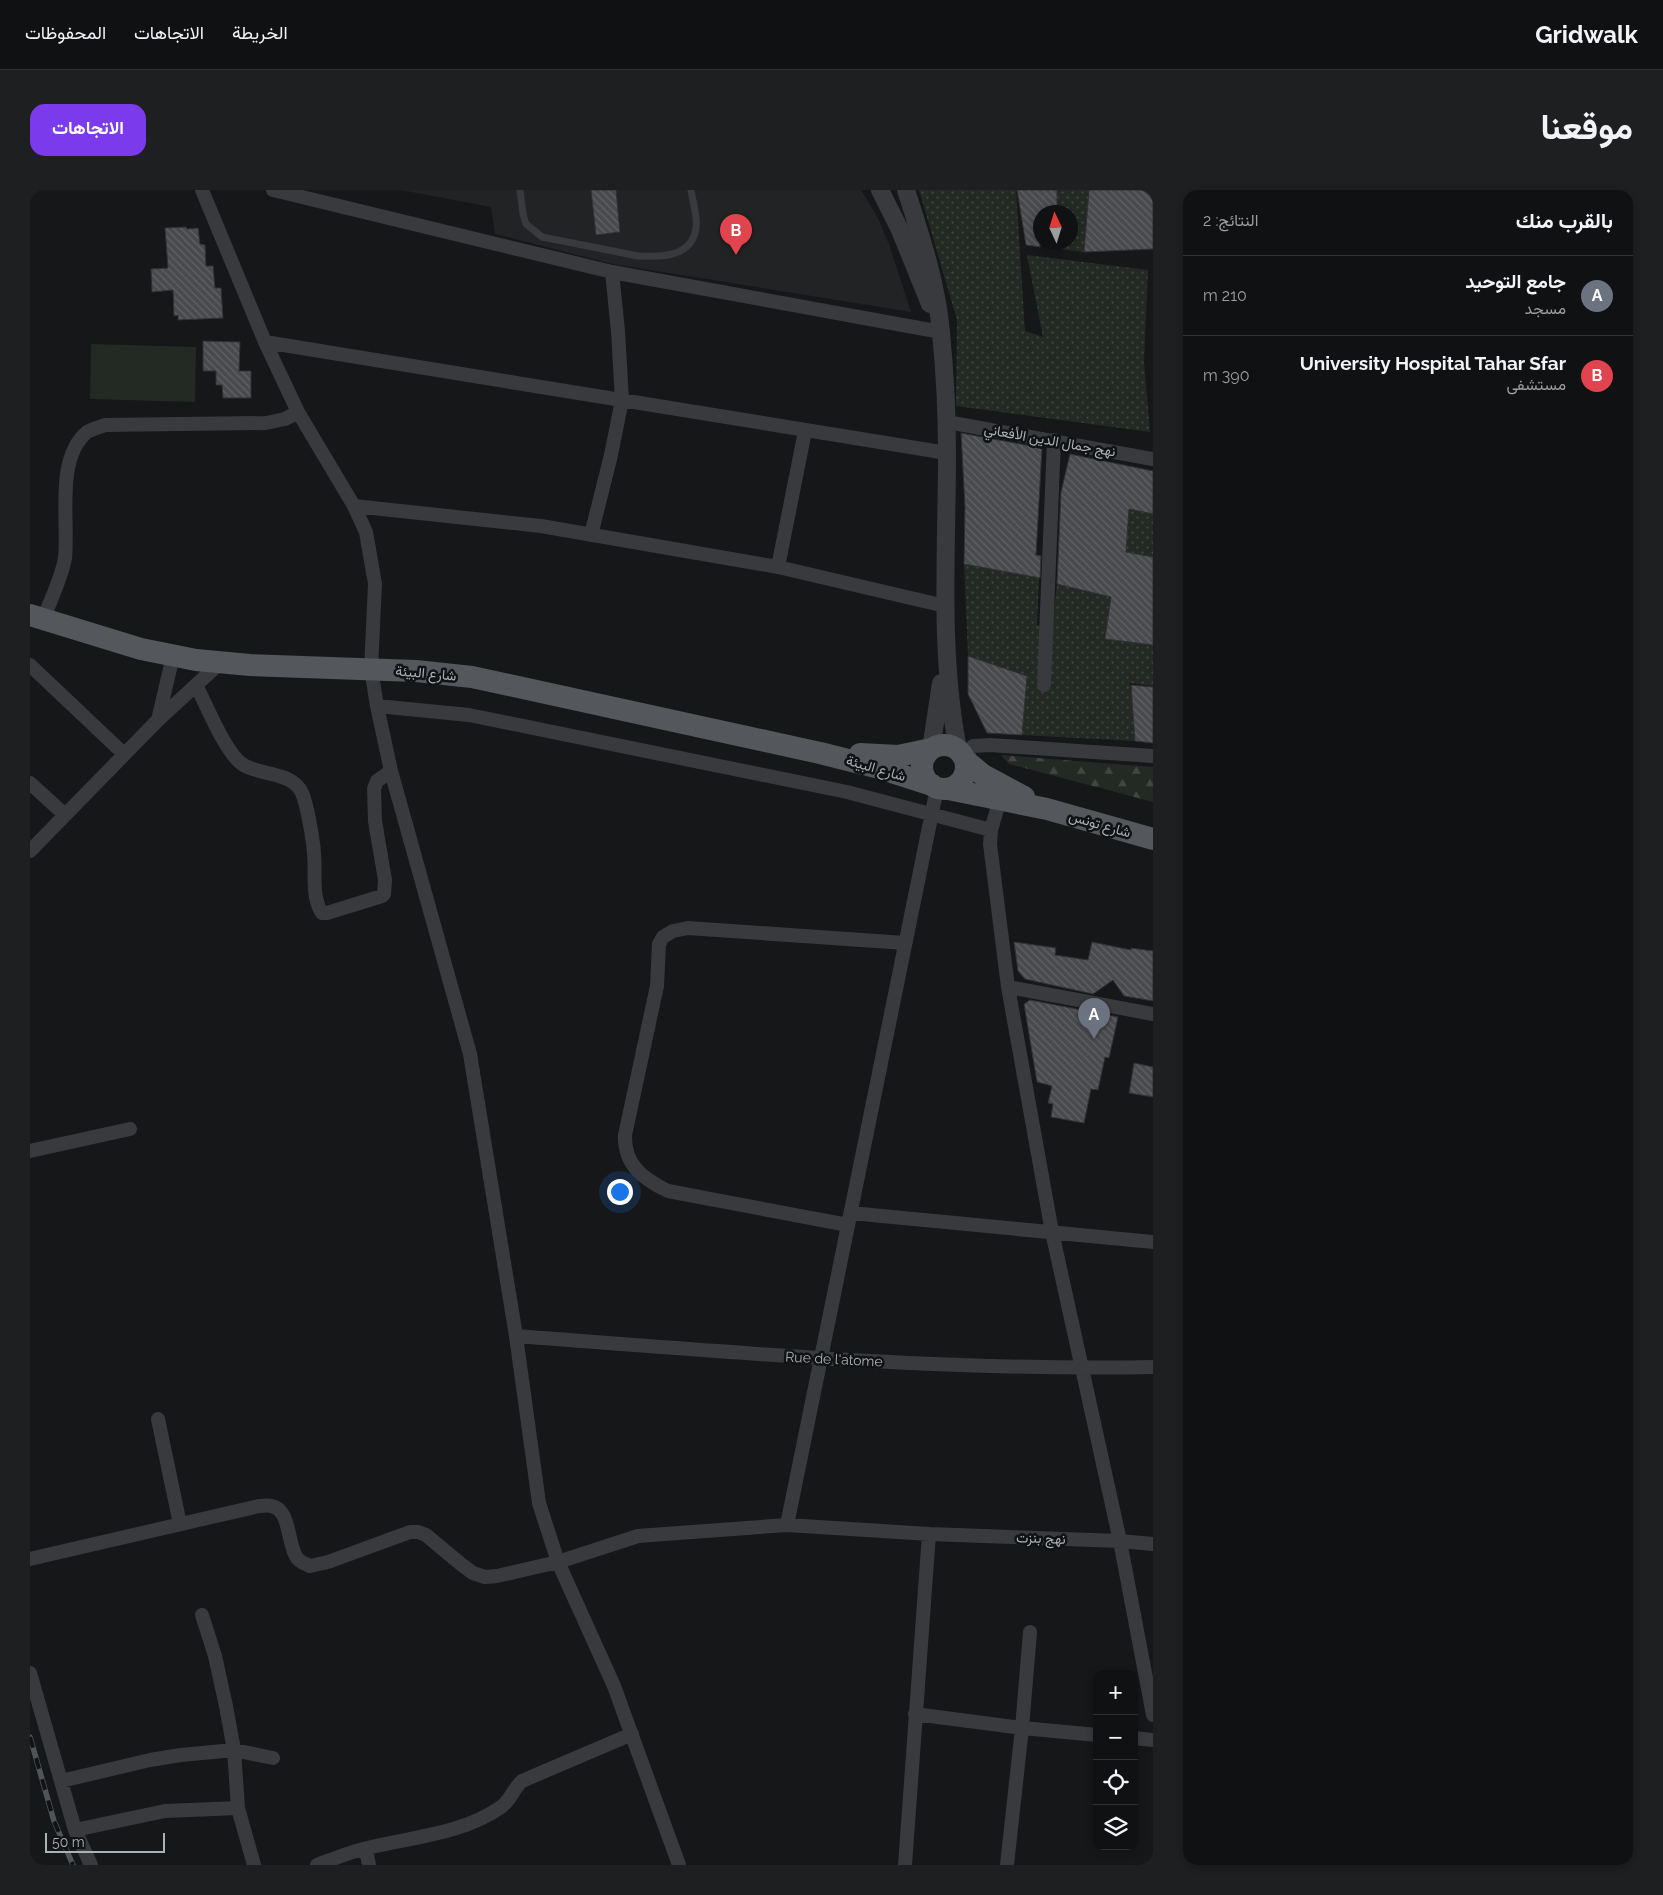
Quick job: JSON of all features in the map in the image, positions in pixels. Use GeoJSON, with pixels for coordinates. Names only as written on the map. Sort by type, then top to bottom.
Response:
{"type":"FeatureCollection","features":[{"type":"Feature","properties":{"kind":"main road","name":"شارع البيئة"},"geometry":{"type":"LineString","coordinates":[[37,617],[82,632],[173,656],[220,663],[416,671],[472,678],[820,753],[939,787]]}},
{"type":"Feature","properties":{"kind":"main road"},"geometry":{"type":"LineString","coordinates":[[944,745],[962,755],[965,775],[955,786],[939,787],[926,780],[922,767],[923,760],[931,749],[944,745]]}},
{"type":"Feature","properties":{"kind":"main road","name":"شارع البيئة"},"geometry":{"type":"LineString","coordinates":[[820,753],[898,756],[931,749]]}},
{"type":"Feature","properties":{"kind":"main road","name":"شارع تونس"},"geometry":{"type":"LineString","coordinates":[[962,755],[984,775],[1047,809]]}},
{"type":"Feature","properties":{"kind":"main road","name":"شارع تونس"},"geometry":{"type":"LineString","coordinates":[[939,787],[1047,809],[1153,839]]}},
{"type":"Feature","properties":{"kind":"street"},"geometry":{"type":"LineString","coordinates":[[203,190],[265,342],[298,412],[354,506],[366,532],[373,568],[371,669],[377,706],[391,771],[470,1054],[516,1336],[539,1503],[558,1562],[614,1686],[679,1865]]}},
{"type":"Feature","properties":{"kind":"street"},"geometry":{"type":"LineString","coordinates":[[273,190],[612,272],[941,332]]}},
{"type":"Feature","properties":{"kind":"street"},"geometry":{"type":"LineString","coordinates":[[880,190],[900,230],[941,332]]}},
{"type":"Feature","properties":{"kind":"street"},"geometry":{"type":"LineString","coordinates":[[906,190],[933,278],[941,332],[947,453],[945,648],[951,714],[962,755],[973,746],[990,744],[1153,756]]}},
{"type":"Feature","properties":{"kind":"street"},"geometry":{"type":"LineString","coordinates":[[591,535],[611,456],[622,400],[612,272]]}},
{"type":"Feature","properties":{"kind":"street"},"geometry":{"type":"LineString","coordinates":[[265,342],[947,453]]}},
{"type":"Feature","properties":{"kind":"street"},"geometry":{"type":"LineString","coordinates":[[37,617],[64,561],[66,544],[65,504],[70,465],[77,445],[88,431],[105,425],[266,424],[285,419],[298,412]]}},
{"type":"Feature","properties":{"kind":"street","name":"نهج جمال الدين الأفعاني"},"geometry":{"type":"LineString","coordinates":[[946,422],[1153,459]]}},
{"type":"Feature","properties":{"kind":"street"},"geometry":{"type":"LineString","coordinates":[[778,567],[806,431]]}},
{"type":"Feature","properties":{"kind":"street"},"geometry":{"type":"LineString","coordinates":[[1044,685],[1054,440]]}},
{"type":"Feature","properties":{"kind":"street"},"geometry":{"type":"LineString","coordinates":[[354,506],[541,526],[778,567],[945,606]]}},
{"type":"Feature","properties":{"kind":"street"},"geometry":{"type":"LineString","coordinates":[[931,749],[945,648]]}},
{"type":"Feature","properties":{"kind":"street"},"geometry":{"type":"LineString","coordinates":[[158,720],[173,656]]}},
{"type":"Feature","properties":{"kind":"street"},"geometry":{"type":"LineString","coordinates":[[30,851],[158,720],[220,663]]}},
{"type":"Feature","properties":{"kind":"street"},"geometry":{"type":"LineString","coordinates":[[30,665],[124,754]]}},
{"type":"Feature","properties":{"kind":"street"},"geometry":{"type":"LineString","coordinates":[[196,684],[231,753],[241,763],[254,770],[273,774],[294,782],[302,792],[314,852],[317,899],[322,913],[364,902],[384,894],[385,880],[375,822],[374,789],[377,782],[391,771]]}},
{"type":"Feature","properties":{"kind":"street"},"geometry":{"type":"LineString","coordinates":[[377,706],[478,717],[847,792],[992,830]]}},
{"type":"Feature","properties":{"kind":"street"},"geometry":{"type":"LineString","coordinates":[[30,783],[65,815]]}},
{"type":"Feature","properties":{"kind":"street"},"geometry":{"type":"LineString","coordinates":[[787,1525],[931,815],[939,787]]}},
{"type":"Feature","properties":{"kind":"street"},"geometry":{"type":"LineString","coordinates":[[1000,799],[990,844],[1008,987],[1052,1232],[1120,1541],[1153,1715]]}},
{"type":"Feature","properties":{"kind":"street"},"geometry":{"type":"LineString","coordinates":[[905,943],[688,928],[673,931],[663,937],[659,944],[657,986],[624,1135],[624,1148],[640,1174],[668,1191],[849,1219],[1052,1232],[1153,1242]]}},
{"type":"Feature","properties":{"kind":"street"},"geometry":{"type":"LineString","coordinates":[[1008,987],[1153,1014]]}},
{"type":"Feature","properties":{"kind":"street"},"geometry":{"type":"LineString","coordinates":[[30,1151],[130,1130]]}},
{"type":"Feature","properties":{"kind":"street","name":"Rue de l'atome"},"geometry":{"type":"LineString","coordinates":[[516,1336],[821,1359],[1081,1368],[1153,1367]]}},
{"type":"Feature","properties":{"kind":"street"},"geometry":{"type":"LineString","coordinates":[[158,1419],[180,1524]]}},
{"type":"Feature","properties":{"kind":"street","name":"نهج بنزت"},"geometry":{"type":"LineString","coordinates":[[30,1559],[259,1506],[272,1506],[278,1508],[284,1514],[297,1559],[310,1566],[328,1562],[410,1532],[418,1532],[426,1535],[473,1573],[485,1577],[498,1576],[558,1562],[638,1536],[787,1525],[928,1534],[1120,1541],[1153,1544]]}},
{"type":"Feature","properties":{"kind":"street"},"geometry":{"type":"LineString","coordinates":[[905,1865],[928,1534]]}},
{"type":"Feature","properties":{"kind":"street"},"geometry":{"type":"LineString","coordinates":[[202,1615],[215,1656],[226,1706],[234,1750],[238,1808],[254,1865]]}},
{"type":"Feature","properties":{"kind":"street"},"geometry":{"type":"LineString","coordinates":[[1007,1865],[1030,1632]]}},
{"type":"Feature","properties":{"kind":"street"},"geometry":{"type":"LineString","coordinates":[[30,1673],[75,1830],[91,1865]]}},
{"type":"Feature","properties":{"kind":"street"},"geometry":{"type":"LineString","coordinates":[[915,1714],[1022,1728],[1093,1735]]}},
{"type":"Feature","properties":{"kind":"street"},"geometry":{"type":"LineString","coordinates":[[317,1865],[366,1849],[457,1828],[486,1816],[503,1806],[510,1799],[514,1787],[522,1781],[632,1734]]}},
{"type":"Feature","properties":{"kind":"street"},"geometry":{"type":"LineString","coordinates":[[1138,1738],[1153,1740]]}},
{"type":"Feature","properties":{"kind":"street"},"geometry":{"type":"LineString","coordinates":[[61,1781],[158,1759],[234,1750],[272,1758]]}},
{"type":"Feature","properties":{"kind":"street"},"geometry":{"type":"LineString","coordinates":[[75,1830],[166,1811],[238,1808]]}},
{"type":"Feature","properties":{"kind":"street"},"geometry":{"type":"LineString","coordinates":[[366,1849],[369,1865]]}},
{"type":"Feature","properties":{"kind":"lane"},"geometry":{"type":"LineString","coordinates":[[520,190],[526,224],[542,237],[638,256],[678,253],[692,240],[696,226],[691,190]]}},
{"type":"Feature","properties":{"kind":"shaded area"},"geometry":{"type":"Polygon","coordinates":[[[401,190],[861,190],[878,218],[890,247],[911,312],[613,264],[495,234],[491,207],[401,190]]]}},
{"type":"Feature","properties":{"kind":"green space"},"geometry":{"type":"Polygon","coordinates":[[[919,190],[1016,190],[1025,331],[1043,337],[1027,255],[1148,270],[1144,361],[1150,432],[956,406],[957,320],[919,190]]]}},
{"type":"Feature","properties":{"kind":"green space"},"geometry":{"type":"Polygon","coordinates":[[[1057,190],[1089,190],[1084,252],[1065,250],[1078,250],[1078,205],[1057,205],[1057,190]]]}},
{"type":"Feature","properties":{"kind":"green space"},"geometry":{"type":"Polygon","coordinates":[[[91,344],[196,347],[195,402],[90,399],[91,344]]]}},
{"type":"Feature","properties":{"kind":"green space"},"geometry":{"type":"Polygon","coordinates":[[[1129,509],[1153,514],[1153,557],[1126,552],[1129,509]]]}},
{"type":"Feature","properties":{"kind":"green space"},"geometry":{"type":"Polygon","coordinates":[[[964,564],[1039,578],[1037,625],[1052,628],[1057,584],[1112,596],[1153,645],[1153,686],[1130,683],[1135,741],[1022,735],[1027,676],[968,656],[964,564]]]}},
{"type":"Feature","properties":{"kind":"green space"},"geometry":{"type":"Polygon","coordinates":[[[1001,755],[1153,767],[1153,802],[1009,764],[1001,755]]]}},
{"type":"Feature","properties":{"kind":"building"},"geometry":{"type":"Polygon","coordinates":[[[591,190],[616,190],[620,232],[596,235],[591,190]]]}},
{"type":"Feature","properties":{"kind":"building"},"geometry":{"type":"Polygon","coordinates":[[[1017,190],[1057,190],[1057,205],[1033,205],[1033,246],[1026,245],[1017,190]]]}},
{"type":"Feature","properties":{"kind":"building"},"geometry":{"type":"Polygon","coordinates":[[[1089,190],[1153,190],[1153,249],[1084,252],[1089,190]]]}},
{"type":"Feature","properties":{"kind":"building"},"geometry":{"type":"Polygon","coordinates":[[[186,227],[187,229],[198,228],[200,244],[205,245],[206,266],[213,266],[215,288],[221,288],[223,318],[178,320],[178,315],[174,316],[173,290],[152,292],[151,269],[168,268],[165,228],[186,227]]]}},
{"type":"Feature","properties":{"kind":"building"},"geometry":{"type":"Polygon","coordinates":[[[203,341],[240,342],[239,371],[251,371],[251,398],[223,398],[222,385],[216,385],[216,371],[203,371],[203,341]]]}},
{"type":"Feature","properties":{"kind":"building"},"geometry":{"type":"Polygon","coordinates":[[[961,433],[1042,448],[1036,555],[1041,556],[1040,578],[964,564],[965,507],[961,433]]]}},
{"type":"Feature","properties":{"kind":"building"},"geometry":{"type":"Polygon","coordinates":[[[1070,454],[1153,471],[1153,514],[1129,509],[1126,552],[1153,557],[1153,645],[1105,639],[1111,597],[1057,584],[1061,492],[1070,454]]]}},
{"type":"Feature","properties":{"kind":"building"},"geometry":{"type":"Polygon","coordinates":[[[968,656],[1027,676],[1022,735],[987,733],[968,694],[968,656]]]}},
{"type":"Feature","properties":{"kind":"building"},"geometry":{"type":"Polygon","coordinates":[[[1131,685],[1153,687],[1153,743],[1135,741],[1131,685]]]}},
{"type":"Feature","properties":{"kind":"building"},"geometry":{"type":"Polygon","coordinates":[[[1014,942],[1056,948],[1055,955],[1088,960],[1092,942],[1131,950],[1131,948],[1153,951],[1153,1001],[1124,996],[1113,980],[1093,994],[1025,979],[1018,971],[1014,942]]]}},
{"type":"Feature","properties":{"kind":"building"},"geometry":{"type":"Polygon","coordinates":[[[1030,1000],[1118,1017],[1109,1058],[1105,1057],[1098,1090],[1091,1089],[1084,1123],[1051,1117],[1053,1104],[1048,1103],[1052,1086],[1037,1082],[1024,1004],[1030,1000]]]}},
{"type":"Feature","properties":{"kind":"building"},"geometry":{"type":"Polygon","coordinates":[[[1134,1063],[1153,1067],[1153,1097],[1129,1093],[1134,1063]]]}},
{"type":"Feature","properties":{"kind":"railway"},"geometry":{"type":"LineString","coordinates":[[30,1737],[54,1821],[73,1865]]}},
{"type":"Feature","properties":{"kind":"place","name":"University Hospital Tahar Sfar"},"geometry":{"type":"Point","coordinates":[736,255]}},
{"type":"Feature","properties":{"kind":"place","name":"جامع التوحيد"},"geometry":{"type":"Point","coordinates":[1094,1039]}}]}
